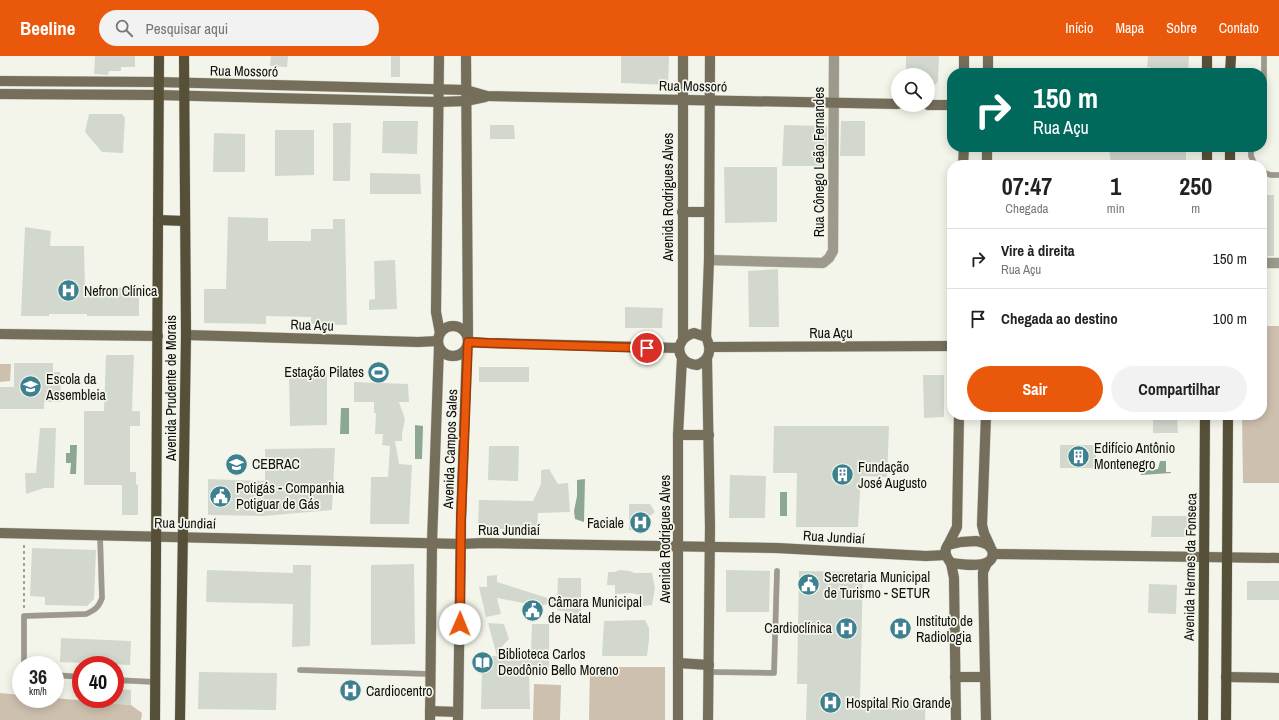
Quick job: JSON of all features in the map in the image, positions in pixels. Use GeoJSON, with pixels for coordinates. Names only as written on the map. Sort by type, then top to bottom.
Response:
{"type":"FeatureCollection","features":[{"type":"Feature","properties":{"kind":"main road","name":"Avenida Prudente de Morais"},"geometry":{"type":"LineString","coordinates":[[155,720],[159,56]]}},
{"type":"Feature","properties":{"kind":"main road","name":"Avenida Prudente de Morais"},"geometry":{"type":"LineString","coordinates":[[180,720],[186,335],[184,56]]}},
{"type":"Feature","properties":{"kind":"main road","name":"Avenida Campos Sales"},"geometry":{"type":"LineString","coordinates":[[430,715],[432,542],[439,341],[436,312],[439,56]]}},
{"type":"Feature","properties":{"kind":"main road","name":"Avenida Campos Sales"},"geometry":{"type":"LineString","coordinates":[[458,716],[461,544],[468,342],[466,56]]}},
{"type":"Feature","properties":{"kind":"main road","name":"Avenida Rodrigues Alves"},"geometry":{"type":"LineString","coordinates":[[678,720],[678,435],[681,348],[683,56]]}},
{"type":"Feature","properties":{"kind":"main road"},"geometry":{"type":"LineString","coordinates":[[706,337],[694,333],[688,335],[681,348],[686,362],[697,365],[707,359],[710,354],[710,348],[706,337],[709,260],[710,56]]}},
{"type":"Feature","properties":{"kind":"main road"},"geometry":{"type":"LineString","coordinates":[[964,56],[964,68]]}},
{"type":"Feature","properties":{"kind":"main road"},"geometry":{"type":"LineString","coordinates":[[988,56],[988,68]]}},
{"type":"Feature","properties":{"kind":"main road"},"geometry":{"type":"LineString","coordinates":[[1207,56],[1207,68]]}},
{"type":"Feature","properties":{"kind":"main road"},"geometry":{"type":"LineString","coordinates":[[1230,68],[1231,56]]}},
{"type":"Feature","properties":{"kind":"main road","name":"Rua Mossoró"},"geometry":{"type":"LineString","coordinates":[[0,81],[158,82],[184,84],[466,90],[487,96]]}},
{"type":"Feature","properties":{"kind":"main road","name":"Rua Mossoró"},"geometry":{"type":"LineString","coordinates":[[0,94],[158,95],[439,102],[466,101],[487,96],[891,104]]}},
{"type":"Feature","properties":{"kind":"main road"},"geometry":{"type":"LineString","coordinates":[[935,105],[947,105]]}},
{"type":"Feature","properties":{"kind":"main road"},"geometry":{"type":"LineString","coordinates":[[682,212],[709,212]]}},
{"type":"Feature","properties":{"kind":"main road"},"geometry":{"type":"LineString","coordinates":[[158,220],[185,221]]}},
{"type":"Feature","properties":{"kind":"main road"},"geometry":{"type":"LineString","coordinates":[[453,326],[462,328],[468,342],[465,351],[456,356],[446,354],[439,341],[443,329],[453,326]]}},
{"type":"Feature","properties":{"kind":"main road"},"geometry":{"type":"LineString","coordinates":[[0,334],[158,336]]}},
{"type":"Feature","properties":{"kind":"main road","name":"Rua Açu"},"geometry":{"type":"LineString","coordinates":[[186,335],[418,342],[439,341]]}},
{"type":"Feature","properties":{"kind":"main road"},"geometry":{"type":"LineString","coordinates":[[468,342],[681,348]]}},
{"type":"Feature","properties":{"kind":"main road","name":"Rua Açu"},"geometry":{"type":"LineString","coordinates":[[710,348],[947,346]]}},
{"type":"Feature","properties":{"kind":"main road"},"geometry":{"type":"LineString","coordinates":[[707,359],[710,546],[708,720]]}},
{"type":"Feature","properties":{"kind":"main road"},"geometry":{"type":"LineString","coordinates":[[956,720],[954,578],[946,547],[957,527],[959,420]]}},
{"type":"Feature","properties":{"kind":"main road"},"geometry":{"type":"LineString","coordinates":[[986,420],[982,525],[990,554],[983,572],[986,720]]}},
{"type":"Feature","properties":{"kind":"main road","name":"Avenida Hermes da Fonseca"},"geometry":{"type":"LineString","coordinates":[[1202,720],[1205,420]]}},
{"type":"Feature","properties":{"kind":"main road"},"geometry":{"type":"LineString","coordinates":[[1226,720],[1228,420]]}},
{"type":"Feature","properties":{"kind":"main road"},"geometry":{"type":"LineString","coordinates":[[678,435],[709,435]]}},
{"type":"Feature","properties":{"kind":"main road","name":"Rua Jundiaí"},"geometry":{"type":"LineString","coordinates":[[0,533],[432,542],[461,544],[484,543],[776,548],[926,556],[972,564],[990,554]]}},
{"type":"Feature","properties":{"kind":"main road"},"geometry":{"type":"LineString","coordinates":[[948,545],[961,542],[984,543],[990,554]]}},
{"type":"Feature","properties":{"kind":"main road"},"geometry":{"type":"LineString","coordinates":[[990,554],[1226,556],[1279,558]]}},
{"type":"Feature","properties":{"kind":"main road"},"geometry":{"type":"LineString","coordinates":[[678,663],[709,668]]}},
{"type":"Feature","properties":{"kind":"main road"},"geometry":{"type":"LineString","coordinates":[[955,677],[984,676]]}},
{"type":"Feature","properties":{"kind":"main road"},"geometry":{"type":"LineString","coordinates":[[1226,677],[1279,678]]}},
{"type":"Feature","properties":{"kind":"main road"},"geometry":{"type":"LineString","coordinates":[[430,715],[458,716]]}},
{"type":"Feature","properties":{"kind":"street","name":"Rua Cônego Leão Fernandes"},"geometry":{"type":"LineString","coordinates":[[709,260],[823,263],[829,258],[833,251],[834,56]]}},
{"type":"Feature","properties":{"kind":"street"},"geometry":{"type":"LineString","coordinates":[[1267,263],[1279,263]]}},
{"type":"Feature","properties":{"kind":"lane"},"geometry":{"type":"LineString","coordinates":[[1264,56],[1264,68]]}},
{"type":"Feature","properties":{"kind":"lane"},"geometry":{"type":"LineString","coordinates":[[1267,174],[1279,175]]}},
{"type":"Feature","properties":{"kind":"lane"},"geometry":{"type":"LineString","coordinates":[[24,656],[24,616],[86,614],[94,611],[99,606],[102,598],[100,535]]}},
{"type":"Feature","properties":{"kind":"lane"},"geometry":{"type":"LineString","coordinates":[[709,668],[774,673],[777,571]]}},
{"type":"Feature","properties":{"kind":"lane"},"geometry":{"type":"LineString","coordinates":[[300,670],[430,674]]}},
{"type":"Feature","properties":{"kind":"lane"},"geometry":{"type":"LineString","coordinates":[[124,680],[155,682]]}},
{"type":"Feature","properties":{"kind":"path"},"geometry":{"type":"LineString","coordinates":[[24,548],[24,616]]}},
{"type":"Feature","properties":{"kind":"shaded area"},"geometry":{"type":"Polygon","coordinates":[[[1267,326],[1279,326],[1279,483],[1243,483],[1242,420],[1267,420],[1267,326]]]}},
{"type":"Feature","properties":{"kind":"shaded area"},"geometry":{"type":"Polygon","coordinates":[[[0,364],[11,364],[10,381],[0,382],[0,364]]]}},
{"type":"Feature","properties":{"kind":"shaded area"},"geometry":{"type":"Polygon","coordinates":[[[341,408],[349,408],[349,434],[340,434],[341,408]]]}},
{"type":"Feature","properties":{"kind":"shaded area"},"geometry":{"type":"Polygon","coordinates":[[[415,425],[423,426],[422,459],[415,459],[415,425]]]}},
{"type":"Feature","properties":{"kind":"shaded area"},"geometry":{"type":"Polygon","coordinates":[[[70,445],[77,445],[76,474],[70,474],[71,463],[66,463],[66,453],[70,453],[70,445]]]}},
{"type":"Feature","properties":{"kind":"shaded area"},"geometry":{"type":"Polygon","coordinates":[[[1160,461],[1166,461],[1166,472],[1171,473],[1141,475],[1141,471],[1158,469],[1160,461]]]}},
{"type":"Feature","properties":{"kind":"shaded area"},"geometry":{"type":"Polygon","coordinates":[[[585,479],[584,522],[575,519],[574,511],[577,496],[577,480],[585,479]]]}},
{"type":"Feature","properties":{"kind":"shaded area"},"geometry":{"type":"Polygon","coordinates":[[[780,492],[787,492],[787,516],[780,516],[780,492]]]}},
{"type":"Feature","properties":{"kind":"shaded area"},"geometry":{"type":"Polygon","coordinates":[[[590,667],[665,667],[665,720],[589,720],[590,667]]]}},
{"type":"Feature","properties":{"kind":"shaded area"},"geometry":{"type":"Polygon","coordinates":[[[534,684],[561,685],[560,720],[533,720],[534,684]]]}},
{"type":"Feature","properties":{"kind":"shaded area"},"geometry":{"type":"Polygon","coordinates":[[[0,693],[12,694],[12,708],[64,708],[64,699],[72,700],[72,708],[124,708],[124,704],[131,705],[142,713],[141,720],[0,720],[0,693]]]}},
{"type":"Feature","properties":{"kind":"building"},"geometry":{"type":"Polygon","coordinates":[[[95,56],[135,56],[135,67],[121,67],[121,71],[109,71],[108,75],[94,74],[95,56]]]}},
{"type":"Feature","properties":{"kind":"building"},"geometry":{"type":"Polygon","coordinates":[[[271,56],[288,56],[287,67],[270,66],[271,56]]]}},
{"type":"Feature","properties":{"kind":"building"},"geometry":{"type":"Polygon","coordinates":[[[391,56],[400,56],[400,77],[391,77],[391,56]]]}},
{"type":"Feature","properties":{"kind":"building"},"geometry":{"type":"Polygon","coordinates":[[[621,56],[669,56],[668,85],[621,83],[621,56]]]}},
{"type":"Feature","properties":{"kind":"building"},"geometry":{"type":"Polygon","coordinates":[[[906,56],[939,56],[938,82],[935,85],[935,68],[906,68],[906,56]]]}},
{"type":"Feature","properties":{"kind":"building"},"geometry":{"type":"Polygon","coordinates":[[[1148,56],[1189,56],[1188,68],[1147,67],[1148,56]]]}},
{"type":"Feature","properties":{"kind":"building"},"geometry":{"type":"Polygon","coordinates":[[[89,114],[122,114],[125,118],[123,153],[102,152],[85,132],[89,114]]]}},
{"type":"Feature","properties":{"kind":"building"},"geometry":{"type":"Polygon","coordinates":[[[383,121],[418,121],[417,154],[382,153],[383,121]]]}},
{"type":"Feature","properties":{"kind":"building"},"geometry":{"type":"Polygon","coordinates":[[[841,121],[865,121],[865,156],[840,156],[841,121]]]}},
{"type":"Feature","properties":{"kind":"building"},"geometry":{"type":"Polygon","coordinates":[[[333,123],[351,123],[350,181],[333,181],[333,123]]]}},
{"type":"Feature","properties":{"kind":"building"},"geometry":{"type":"Polygon","coordinates":[[[490,125],[514,125],[515,139],[490,139],[490,125]]]}},
{"type":"Feature","properties":{"kind":"building"},"geometry":{"type":"Polygon","coordinates":[[[784,125],[827,126],[827,156],[823,156],[823,166],[782,166],[784,125]]]}},
{"type":"Feature","properties":{"kind":"building"},"geometry":{"type":"Polygon","coordinates":[[[275,130],[314,130],[314,175],[275,176],[275,130]]]}},
{"type":"Feature","properties":{"kind":"building"},"geometry":{"type":"Polygon","coordinates":[[[214,133],[245,134],[245,172],[213,172],[214,133]]]}},
{"type":"Feature","properties":{"kind":"building"},"geometry":{"type":"Polygon","coordinates":[[[1110,152],[1186,152],[1186,160],[1110,160],[1110,152]]]}},
{"type":"Feature","properties":{"kind":"building"},"geometry":{"type":"Polygon","coordinates":[[[724,167],[777,167],[777,222],[725,223],[724,167]]]}},
{"type":"Feature","properties":{"kind":"building"},"geometry":{"type":"Polygon","coordinates":[[[370,173],[420,174],[421,194],[370,194],[370,173]]]}},
{"type":"Feature","properties":{"kind":"building"},"geometry":{"type":"Polygon","coordinates":[[[1267,195],[1274,195],[1274,256],[1267,256],[1267,195]]]}},
{"type":"Feature","properties":{"kind":"building"},"geometry":{"type":"Polygon","coordinates":[[[228,217],[268,218],[268,241],[311,241],[311,229],[333,229],[333,219],[345,219],[347,325],[311,324],[311,317],[266,316],[266,324],[204,323],[204,289],[226,289],[228,217]]]}},
{"type":"Feature","properties":{"kind":"building"},"geometry":{"type":"Polygon","coordinates":[[[25,227],[51,231],[50,246],[84,246],[85,289],[139,287],[139,316],[49,314],[49,316],[21,316],[25,227]]]}},
{"type":"Feature","properties":{"kind":"building"},"geometry":{"type":"Polygon","coordinates":[[[395,260],[397,309],[369,310],[369,300],[375,299],[374,261],[395,260]]]}},
{"type":"Feature","properties":{"kind":"building"},"geometry":{"type":"Polygon","coordinates":[[[778,269],[779,327],[749,327],[748,271],[778,269]]]}},
{"type":"Feature","properties":{"kind":"building"},"geometry":{"type":"Polygon","coordinates":[[[625,307],[663,308],[662,328],[625,328],[625,307]]]}},
{"type":"Feature","properties":{"kind":"building"},"geometry":{"type":"Polygon","coordinates":[[[106,355],[134,355],[132,411],[140,411],[140,426],[130,426],[130,472],[136,472],[136,485],[138,484],[138,515],[122,515],[122,485],[84,485],[84,411],[104,411],[106,355]]]}},
{"type":"Feature","properties":{"kind":"building","name":"Escola da Assembleia"},"geometry":{"type":"Polygon","coordinates":[[[14,363],[53,363],[53,372],[60,372],[61,402],[44,402],[44,409],[0,409],[0,387],[14,387],[14,363]]]}},
{"type":"Feature","properties":{"kind":"building"},"geometry":{"type":"Polygon","coordinates":[[[479,367],[529,367],[529,382],[479,382],[479,367]]]}},
{"type":"Feature","properties":{"kind":"building"},"geometry":{"type":"Polygon","coordinates":[[[289,373],[327,373],[327,425],[290,426],[289,373]]]}},
{"type":"Feature","properties":{"kind":"building"},"geometry":{"type":"Polygon","coordinates":[[[923,375],[944,375],[944,417],[924,418],[923,375]]]}},
{"type":"Feature","properties":{"kind":"building"},"geometry":{"type":"Polygon","coordinates":[[[354,382],[408,384],[409,402],[399,402],[405,419],[402,441],[395,441],[399,464],[412,465],[409,524],[370,524],[371,477],[388,477],[390,446],[382,445],[383,434],[375,434],[376,413],[374,413],[374,402],[354,402],[354,382]]]}},
{"type":"Feature","properties":{"kind":"building"},"geometry":{"type":"Polygon","coordinates":[[[1153,420],[1177,420],[1178,433],[1153,433],[1153,420]]]}},
{"type":"Feature","properties":{"kind":"building","name":"Fundação José Augusto"},"geometry":{"type":"Polygon","coordinates":[[[774,426],[889,426],[887,477],[861,476],[858,527],[796,527],[797,473],[773,473],[774,426]]]}},
{"type":"Feature","properties":{"kind":"building"},"geometry":{"type":"Polygon","coordinates":[[[40,428],[56,428],[54,488],[44,488],[26,494],[25,473],[36,473],[40,428]]]}},
{"type":"Feature","properties":{"kind":"building","name":"Edifício Antônio Montenegro"},"geometry":{"type":"Polygon","coordinates":[[[1060,445],[1096,445],[1096,468],[1060,468],[1060,445]]]}},
{"type":"Feature","properties":{"kind":"building"},"geometry":{"type":"Polygon","coordinates":[[[489,446],[519,446],[518,481],[488,480],[489,446]]]}},
{"type":"Feature","properties":{"kind":"building"},"geometry":{"type":"Polygon","coordinates":[[[335,448],[332,510],[264,516],[208,515],[208,479],[265,481],[265,449],[335,448]]]}},
{"type":"Feature","properties":{"kind":"building"},"geometry":{"type":"Polygon","coordinates":[[[549,469],[558,484],[568,483],[570,512],[538,513],[537,529],[478,529],[479,500],[533,501],[541,484],[541,470],[549,469]]]}},
{"type":"Feature","properties":{"kind":"building"},"geometry":{"type":"Polygon","coordinates":[[[730,475],[766,476],[765,518],[729,518],[730,475]]]}},
{"type":"Feature","properties":{"kind":"building","name":"Faciale"},"geometry":{"type":"Polygon","coordinates":[[[629,504],[650,504],[655,512],[650,516],[650,530],[629,530],[629,504]]]}},
{"type":"Feature","properties":{"kind":"building"},"geometry":{"type":"Polygon","coordinates":[[[1152,516],[1187,516],[1187,537],[1151,537],[1152,516]]]}},
{"type":"Feature","properties":{"kind":"building"},"geometry":{"type":"Polygon","coordinates":[[[32,548],[96,550],[94,599],[87,606],[45,605],[45,597],[30,596],[32,548]]]}},
{"type":"Feature","properties":{"kind":"building"},"geometry":{"type":"Polygon","coordinates":[[[414,564],[415,644],[371,645],[371,565],[414,564]]]}},
{"type":"Feature","properties":{"kind":"building"},"geometry":{"type":"Polygon","coordinates":[[[293,565],[311,565],[310,646],[292,647],[293,604],[206,602],[207,570],[293,573],[293,565]]]}},
{"type":"Feature","properties":{"kind":"building"},"geometry":{"type":"Polygon","coordinates":[[[620,570],[634,573],[652,573],[655,588],[652,605],[642,606],[640,595],[631,593],[615,594],[615,585],[607,585],[608,572],[620,570]]]}},
{"type":"Feature","properties":{"kind":"building"},"geometry":{"type":"Polygon","coordinates":[[[726,570],[770,571],[769,612],[726,612],[726,570]]]}},
{"type":"Feature","properties":{"kind":"building"},"geometry":{"type":"Polygon","coordinates":[[[799,571],[863,572],[860,700],[926,701],[925,720],[806,720],[807,684],[797,684],[799,571]]]}},
{"type":"Feature","properties":{"kind":"building"},"geometry":{"type":"Polygon","coordinates":[[[497,575],[497,582],[557,601],[558,578],[581,578],[581,615],[557,610],[557,602],[539,606],[497,598],[501,614],[486,617],[479,587],[487,587],[487,576],[497,575]]]}},
{"type":"Feature","properties":{"kind":"building"},"geometry":{"type":"Polygon","coordinates":[[[1247,581],[1279,581],[1279,600],[1247,600],[1247,581]]]}},
{"type":"Feature","properties":{"kind":"building"},"geometry":{"type":"Polygon","coordinates":[[[1149,584],[1177,585],[1176,614],[1148,613],[1149,584]]]}},
{"type":"Feature","properties":{"kind":"building"},"geometry":{"type":"Polygon","coordinates":[[[645,620],[649,628],[647,656],[602,656],[604,621],[645,620]]]}},
{"type":"Feature","properties":{"kind":"building"},"geometry":{"type":"Polygon","coordinates":[[[488,623],[504,624],[509,639],[497,652],[531,652],[532,624],[549,624],[549,671],[529,671],[530,709],[481,709],[482,671],[478,671],[478,656],[497,656],[488,623]]]}},
{"type":"Feature","properties":{"kind":"building"},"geometry":{"type":"Polygon","coordinates":[[[61,638],[131,641],[130,665],[124,665],[124,656],[72,656],[72,663],[64,662],[64,656],[60,656],[61,638]]]}},
{"type":"Feature","properties":{"kind":"building"},"geometry":{"type":"Polygon","coordinates":[[[199,672],[277,673],[276,710],[198,709],[199,672]]]}},
{"type":"Feature","properties":{"kind":"building"},"geometry":{"type":"Polygon","coordinates":[[[124,690],[131,690],[131,705],[124,705],[124,690]]]}},
{"type":"Feature","properties":{"kind":"place","name":"Nefron Clínica"},"geometry":{"type":"Point","coordinates":[68,291]}},
{"type":"Feature","properties":{"kind":"place","name":"Estação Pilates"},"geometry":{"type":"Point","coordinates":[379,372]}},
{"type":"Feature","properties":{"kind":"place","name":"Escola da Assembleia"},"geometry":{"type":"Point","coordinates":[30,387]}},
{"type":"Feature","properties":{"kind":"place","name":"Edifício Antônio Montenegro"},"geometry":{"type":"Point","coordinates":[1078,456]}},
{"type":"Feature","properties":{"kind":"place","name":"CEBRAC"},"geometry":{"type":"Point","coordinates":[236,464]}},
{"type":"Feature","properties":{"kind":"place","name":"Fundação José Augusto"},"geometry":{"type":"Point","coordinates":[842,475]}},
{"type":"Feature","properties":{"kind":"place","name":"Potigás - Companhia Potiguar de Gás"},"geometry":{"type":"Point","coordinates":[220,496]}},
{"type":"Feature","properties":{"kind":"place","name":"Faciale"},"geometry":{"type":"Point","coordinates":[640,523]}},
{"type":"Feature","properties":{"kind":"place","name":"Secretaria Municipal de Turismo - SETUR"},"geometry":{"type":"Point","coordinates":[808,585]}},
{"type":"Feature","properties":{"kind":"place","name":"Câmara Municipal de Natal"},"geometry":{"type":"Point","coordinates":[532,610]}},
{"type":"Feature","properties":{"kind":"place","name":"Cardioclínica"},"geometry":{"type":"Point","coordinates":[847,628]}},
{"type":"Feature","properties":{"kind":"place","name":"Instituto de Radiologia"},"geometry":{"type":"Point","coordinates":[900,629]}},
{"type":"Feature","properties":{"kind":"place","name":"Biblioteca Carlos Deodônio Bello Moreno"},"geometry":{"type":"Point","coordinates":[483,662]}},
{"type":"Feature","properties":{"kind":"place","name":"Cardiocentro"},"geometry":{"type":"Point","coordinates":[350,691]}},
{"type":"Feature","properties":{"kind":"place","name":"Hospital Rio Grande"},"geometry":{"type":"Point","coordinates":[831,703]}},
{"type":"Feature","properties":{"kind":"route"},"geometry":{"type":"LineString","coordinates":[[460,624],[462,565],[461,520],[468,342],[647,348]]}}]}
